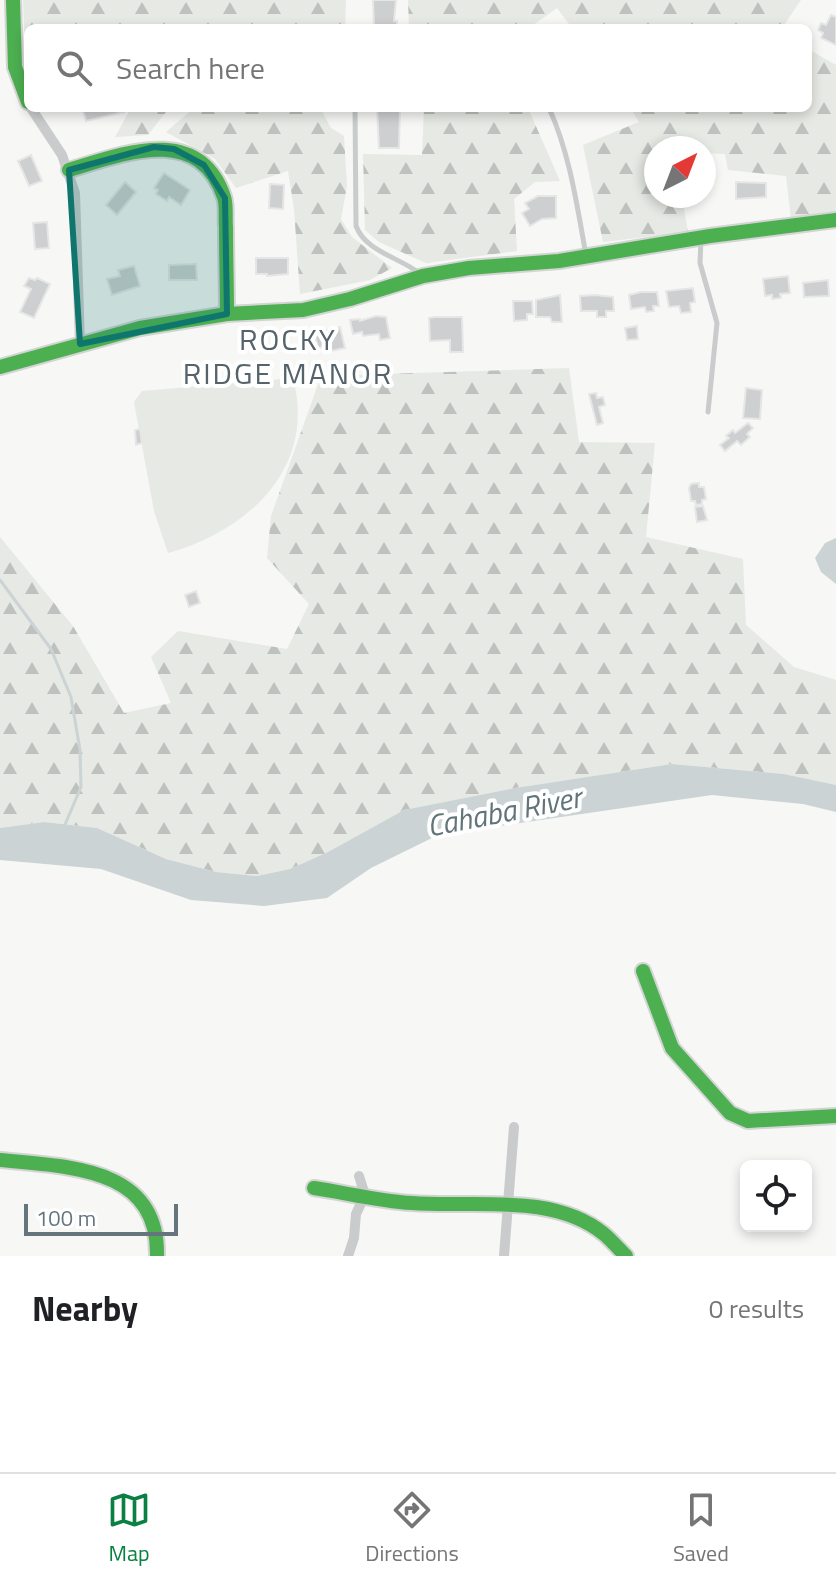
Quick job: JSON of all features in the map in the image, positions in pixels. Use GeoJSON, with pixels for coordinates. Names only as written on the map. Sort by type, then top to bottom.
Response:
{"type":"FeatureCollection","features":[{"type":"Feature","properties":{"kind":"street"},"geometry":{"type":"LineString","coordinates":[[13,0],[15,67],[24,91]]}},
{"type":"Feature","properties":{"kind":"street"},"geometry":{"type":"LineString","coordinates":[[34,112],[62,155],[75,193],[80,344]]}},
{"type":"Feature","properties":{"kind":"street"},"geometry":{"type":"LineString","coordinates":[[69,170],[154,147],[174,149],[204,165],[218,182],[225,198],[227,314]]}},
{"type":"Feature","properties":{"kind":"street"},"geometry":{"type":"LineString","coordinates":[[0,367],[140,328],[227,314],[303,310],[423,276],[836,220]]}},
{"type":"Feature","properties":{"kind":"street"},"geometry":{"type":"LineString","coordinates":[[643,971],[672,1048],[730,1113],[748,1121],[836,1116]]}},
{"type":"Feature","properties":{"kind":"street"},"geometry":{"type":"LineString","coordinates":[[504,1256],[514,1127]]}},
{"type":"Feature","properties":{"kind":"street"},"geometry":{"type":"LineString","coordinates":[[0,1160],[96,1172],[123,1184],[144,1205],[156,1231],[157,1256]]}},
{"type":"Feature","properties":{"kind":"street"},"geometry":{"type":"LineString","coordinates":[[348,1256],[354,1238],[356,1214],[365,1195],[359,1176]]}},
{"type":"Feature","properties":{"kind":"street"},"geometry":{"type":"LineString","coordinates":[[314,1188],[381,1200],[547,1209],[587,1221],[626,1256]]}},
{"type":"Feature","properties":{"kind":"lane"},"geometry":{"type":"LineString","coordinates":[[355,112],[358,232],[372,248],[400,259],[423,276]]}},
{"type":"Feature","properties":{"kind":"lane"},"geometry":{"type":"LineString","coordinates":[[551,112],[574,189],[587,256]]}},
{"type":"Feature","properties":{"kind":"lane"},"geometry":{"type":"LineString","coordinates":[[701,238],[700,263],[717,323],[708,412]]}},
{"type":"Feature","properties":{"kind":"highlighted area"},"geometry":{"type":"Polygon","coordinates":[[[154,147],[174,149],[204,165],[225,198],[227,314],[80,344],[69,170],[154,147]]]}},
{"type":"Feature","properties":{"kind":"green space"},"geometry":{"type":"Polygon","coordinates":[[[23,0],[346,0],[345,24],[24,24],[23,0]]]}},
{"type":"Feature","properties":{"kind":"green space"},"geometry":{"type":"Polygon","coordinates":[[[408,0],[801,0],[785,24],[569,24],[557,8],[535,24],[409,24],[408,0]]]}},
{"type":"Feature","properties":{"kind":"green space"},"geometry":{"type":"Polygon","coordinates":[[[812,51],[836,65],[836,213],[791,219],[786,176],[728,170],[725,154],[716,154],[716,136],[644,136],[644,208],[684,208],[688,232],[603,242],[583,145],[639,122],[633,112],[812,112],[812,51]]]}},
{"type":"Feature","properties":{"kind":"green space"},"geometry":{"type":"Polygon","coordinates":[[[129,112],[166,112],[148,135],[115,137],[129,112]]]}},
{"type":"Feature","properties":{"kind":"green space"},"geometry":{"type":"Polygon","coordinates":[[[189,112],[322,112],[331,128],[344,136],[347,186],[341,219],[352,237],[392,268],[370,280],[300,294],[288,171],[236,188],[215,159],[166,132],[189,112]]]}},
{"type":"Feature","properties":{"kind":"green space"},"geometry":{"type":"Polygon","coordinates":[[[424,112],[530,112],[560,181],[535,182],[514,199],[517,251],[426,263],[379,242],[365,230],[363,154],[422,155],[424,112]]]}},
{"type":"Feature","properties":{"kind":"green space"},"geometry":{"type":"Polygon","coordinates":[[[569,368],[579,442],[655,443],[646,537],[743,559],[746,625],[794,667],[836,680],[836,785],[784,774],[672,764],[515,788],[404,810],[328,852],[290,869],[257,876],[216,872],[166,859],[97,828],[44,822],[0,828],[0,537],[73,626],[124,713],[171,703],[151,657],[178,631],[287,649],[309,604],[267,558],[271,516],[321,376],[569,368]]]}},
{"type":"Feature","properties":{"kind":"green space"},"geometry":{"type":"Polygon","coordinates":[[[293,378],[298,411],[295,441],[285,468],[269,491],[249,512],[224,529],[168,553],[154,511],[134,402],[142,391],[293,378]]]}},
{"type":"Feature","properties":{"kind":"water"},"geometry":{"type":"Polygon","coordinates":[[[836,538],[836,584],[821,572],[815,558],[825,543],[836,538]]]}},
{"type":"Feature","properties":{"kind":"water","name":"Cahaba River"},"geometry":{"type":"Polygon","coordinates":[[[672,764],[784,774],[836,785],[836,812],[803,804],[712,795],[438,835],[371,868],[327,898],[264,906],[191,900],[101,869],[0,860],[0,828],[44,822],[97,828],[166,859],[216,872],[257,876],[290,869],[328,852],[404,810],[515,788],[672,764]]]}},
{"type":"Feature","properties":{"kind":"building"},"geometry":{"type":"Polygon","coordinates":[[[373,0],[396,0],[394,21],[397,24],[374,24],[373,0]]]}},
{"type":"Feature","properties":{"kind":"building"},"geometry":{"type":"Polygon","coordinates":[[[831,15],[836,17],[836,45],[821,38],[823,33],[818,30],[821,23],[826,25],[831,15]]]}},
{"type":"Feature","properties":{"kind":"building"},"geometry":{"type":"Polygon","coordinates":[[[83,112],[124,112],[86,121],[83,112]]]}},
{"type":"Feature","properties":{"kind":"building"},"geometry":{"type":"Polygon","coordinates":[[[377,112],[400,112],[399,148],[379,148],[377,112]]]}},
{"type":"Feature","properties":{"kind":"building"},"geometry":{"type":"Polygon","coordinates":[[[31,155],[42,181],[29,186],[18,161],[31,155]]]}},
{"type":"Feature","properties":{"kind":"building"},"geometry":{"type":"Polygon","coordinates":[[[164,173],[190,190],[181,205],[169,197],[167,201],[156,194],[158,190],[154,188],[164,173]]]}},
{"type":"Feature","properties":{"kind":"building"},"geometry":{"type":"Polygon","coordinates":[[[125,182],[136,192],[117,215],[106,205],[125,182]]]}},
{"type":"Feature","properties":{"kind":"building"},"geometry":{"type":"Polygon","coordinates":[[[736,182],[766,183],[766,197],[736,199],[736,182]]]}},
{"type":"Feature","properties":{"kind":"building"},"geometry":{"type":"Polygon","coordinates":[[[270,184],[284,185],[283,209],[269,208],[270,184]]]}},
{"type":"Feature","properties":{"kind":"building"},"geometry":{"type":"Polygon","coordinates":[[[538,196],[556,196],[556,218],[542,219],[530,226],[522,213],[529,209],[525,203],[538,196]]]}},
{"type":"Feature","properties":{"kind":"building"},"geometry":{"type":"Polygon","coordinates":[[[47,222],[49,248],[35,249],[33,223],[47,222]]]}},
{"type":"Feature","properties":{"kind":"building"},"geometry":{"type":"Polygon","coordinates":[[[256,258],[288,258],[288,274],[256,274],[256,258]]]}},
{"type":"Feature","properties":{"kind":"building"},"geometry":{"type":"Polygon","coordinates":[[[196,264],[197,280],[169,280],[169,265],[196,264]]]}},
{"type":"Feature","properties":{"kind":"building"},"geometry":{"type":"Polygon","coordinates":[[[134,266],[140,286],[112,295],[107,279],[120,276],[118,270],[134,266]]]}},
{"type":"Feature","properties":{"kind":"building"},"geometry":{"type":"Polygon","coordinates":[[[788,276],[790,293],[780,294],[781,298],[765,296],[763,279],[788,276]]]}},
{"type":"Feature","properties":{"kind":"building"},"geometry":{"type":"Polygon","coordinates":[[[29,278],[50,284],[34,318],[20,312],[31,289],[24,286],[29,278]]]}},
{"type":"Feature","properties":{"kind":"building"},"geometry":{"type":"Polygon","coordinates":[[[828,280],[829,296],[804,297],[803,283],[828,280]]]}},
{"type":"Feature","properties":{"kind":"building"},"geometry":{"type":"Polygon","coordinates":[[[693,288],[695,302],[690,303],[691,312],[681,313],[679,306],[669,307],[666,291],[693,288]]]}},
{"type":"Feature","properties":{"kind":"building"},"geometry":{"type":"Polygon","coordinates":[[[657,292],[659,306],[653,306],[654,311],[646,312],[645,307],[631,309],[629,295],[657,292]]]}},
{"type":"Feature","properties":{"kind":"building"},"geometry":{"type":"Polygon","coordinates":[[[560,295],[562,322],[552,322],[550,317],[536,317],[536,300],[560,295]]]}},
{"type":"Feature","properties":{"kind":"building"},"geometry":{"type":"Polygon","coordinates":[[[580,296],[613,297],[614,311],[606,311],[606,317],[597,317],[597,311],[581,311],[580,296]]]}},
{"type":"Feature","properties":{"kind":"building"},"geometry":{"type":"Polygon","coordinates":[[[513,301],[532,301],[533,314],[527,314],[527,320],[514,321],[513,301]]]}},
{"type":"Feature","properties":{"kind":"building"},"geometry":{"type":"Polygon","coordinates":[[[376,316],[386,317],[390,338],[380,340],[379,334],[353,334],[350,320],[360,321],[376,316]]]}},
{"type":"Feature","properties":{"kind":"building"},"geometry":{"type":"Polygon","coordinates":[[[462,317],[463,352],[450,352],[450,340],[430,341],[429,318],[462,317]]]}},
{"type":"Feature","properties":{"kind":"building"},"geometry":{"type":"Polygon","coordinates":[[[637,326],[638,339],[627,340],[625,328],[637,326]]]}},
{"type":"Feature","properties":{"kind":"building"},"geometry":{"type":"Polygon","coordinates":[[[340,327],[345,348],[326,352],[325,347],[318,348],[314,333],[340,327]]]}},
{"type":"Feature","properties":{"kind":"building"},"geometry":{"type":"Polygon","coordinates":[[[746,388],[762,390],[760,419],[743,418],[746,388]]]}},
{"type":"Feature","properties":{"kind":"building"},"geometry":{"type":"Polygon","coordinates":[[[596,393],[597,398],[603,397],[605,405],[599,407],[603,423],[597,425],[589,394],[596,393]]]}},
{"type":"Feature","properties":{"kind":"building"},"geometry":{"type":"Polygon","coordinates":[[[748,423],[753,428],[747,434],[750,437],[741,445],[737,441],[725,451],[720,445],[729,438],[726,436],[748,423]]]}},
{"type":"Feature","properties":{"kind":"building"},"geometry":{"type":"Polygon","coordinates":[[[140,429],[142,443],[136,445],[135,430],[140,429]]]}},
{"type":"Feature","properties":{"kind":"building"},"geometry":{"type":"Polygon","coordinates":[[[699,483],[699,487],[704,487],[706,499],[696,505],[695,501],[691,501],[689,488],[691,484],[699,483]]]}},
{"type":"Feature","properties":{"kind":"building"},"geometry":{"type":"Polygon","coordinates":[[[703,506],[707,520],[697,522],[695,507],[703,506]]]}},
{"type":"Feature","properties":{"kind":"building"},"geometry":{"type":"Polygon","coordinates":[[[196,591],[200,603],[189,607],[185,595],[196,591]]]}},
{"type":"Feature","properties":{"kind":"waterway"},"geometry":{"type":"LineString","coordinates":[[0,580],[51,649],[71,697],[80,750],[81,787],[64,827]]}},
{"type":"Feature","properties":{"kind":"traffic: fast"},"geometry":{"type":"LineString","coordinates":[[13,0],[15,67],[24,91]]}},
{"type":"Feature","properties":{"kind":"traffic: fast"},"geometry":{"type":"LineString","coordinates":[[69,170],[112,157],[157,150],[178,152],[197,159],[212,174],[225,200],[227,314]]}},
{"type":"Feature","properties":{"kind":"traffic: fast"},"geometry":{"type":"LineString","coordinates":[[0,367],[140,328],[227,314],[303,310],[423,276],[469,268],[559,261],[710,236],[836,220]]}},
{"type":"Feature","properties":{"kind":"traffic: fast"},"geometry":{"type":"LineString","coordinates":[[643,971],[672,1048],[730,1113],[748,1121],[836,1116]]}},
{"type":"Feature","properties":{"kind":"traffic: fast"},"geometry":{"type":"LineString","coordinates":[[0,1160],[80,1170],[126,1188],[143,1204],[154,1226],[157,1256]]}},
{"type":"Feature","properties":{"kind":"traffic: fast"},"geometry":{"type":"LineString","coordinates":[[314,1188],[400,1202],[511,1205],[561,1212],[604,1234],[626,1256]]}},
{"type":"Feature","properties":{"kind":"district","name":"ROCKY RIDGE MANOR"},"geometry":{"type":"Point","coordinates":[288,357]}}]}
